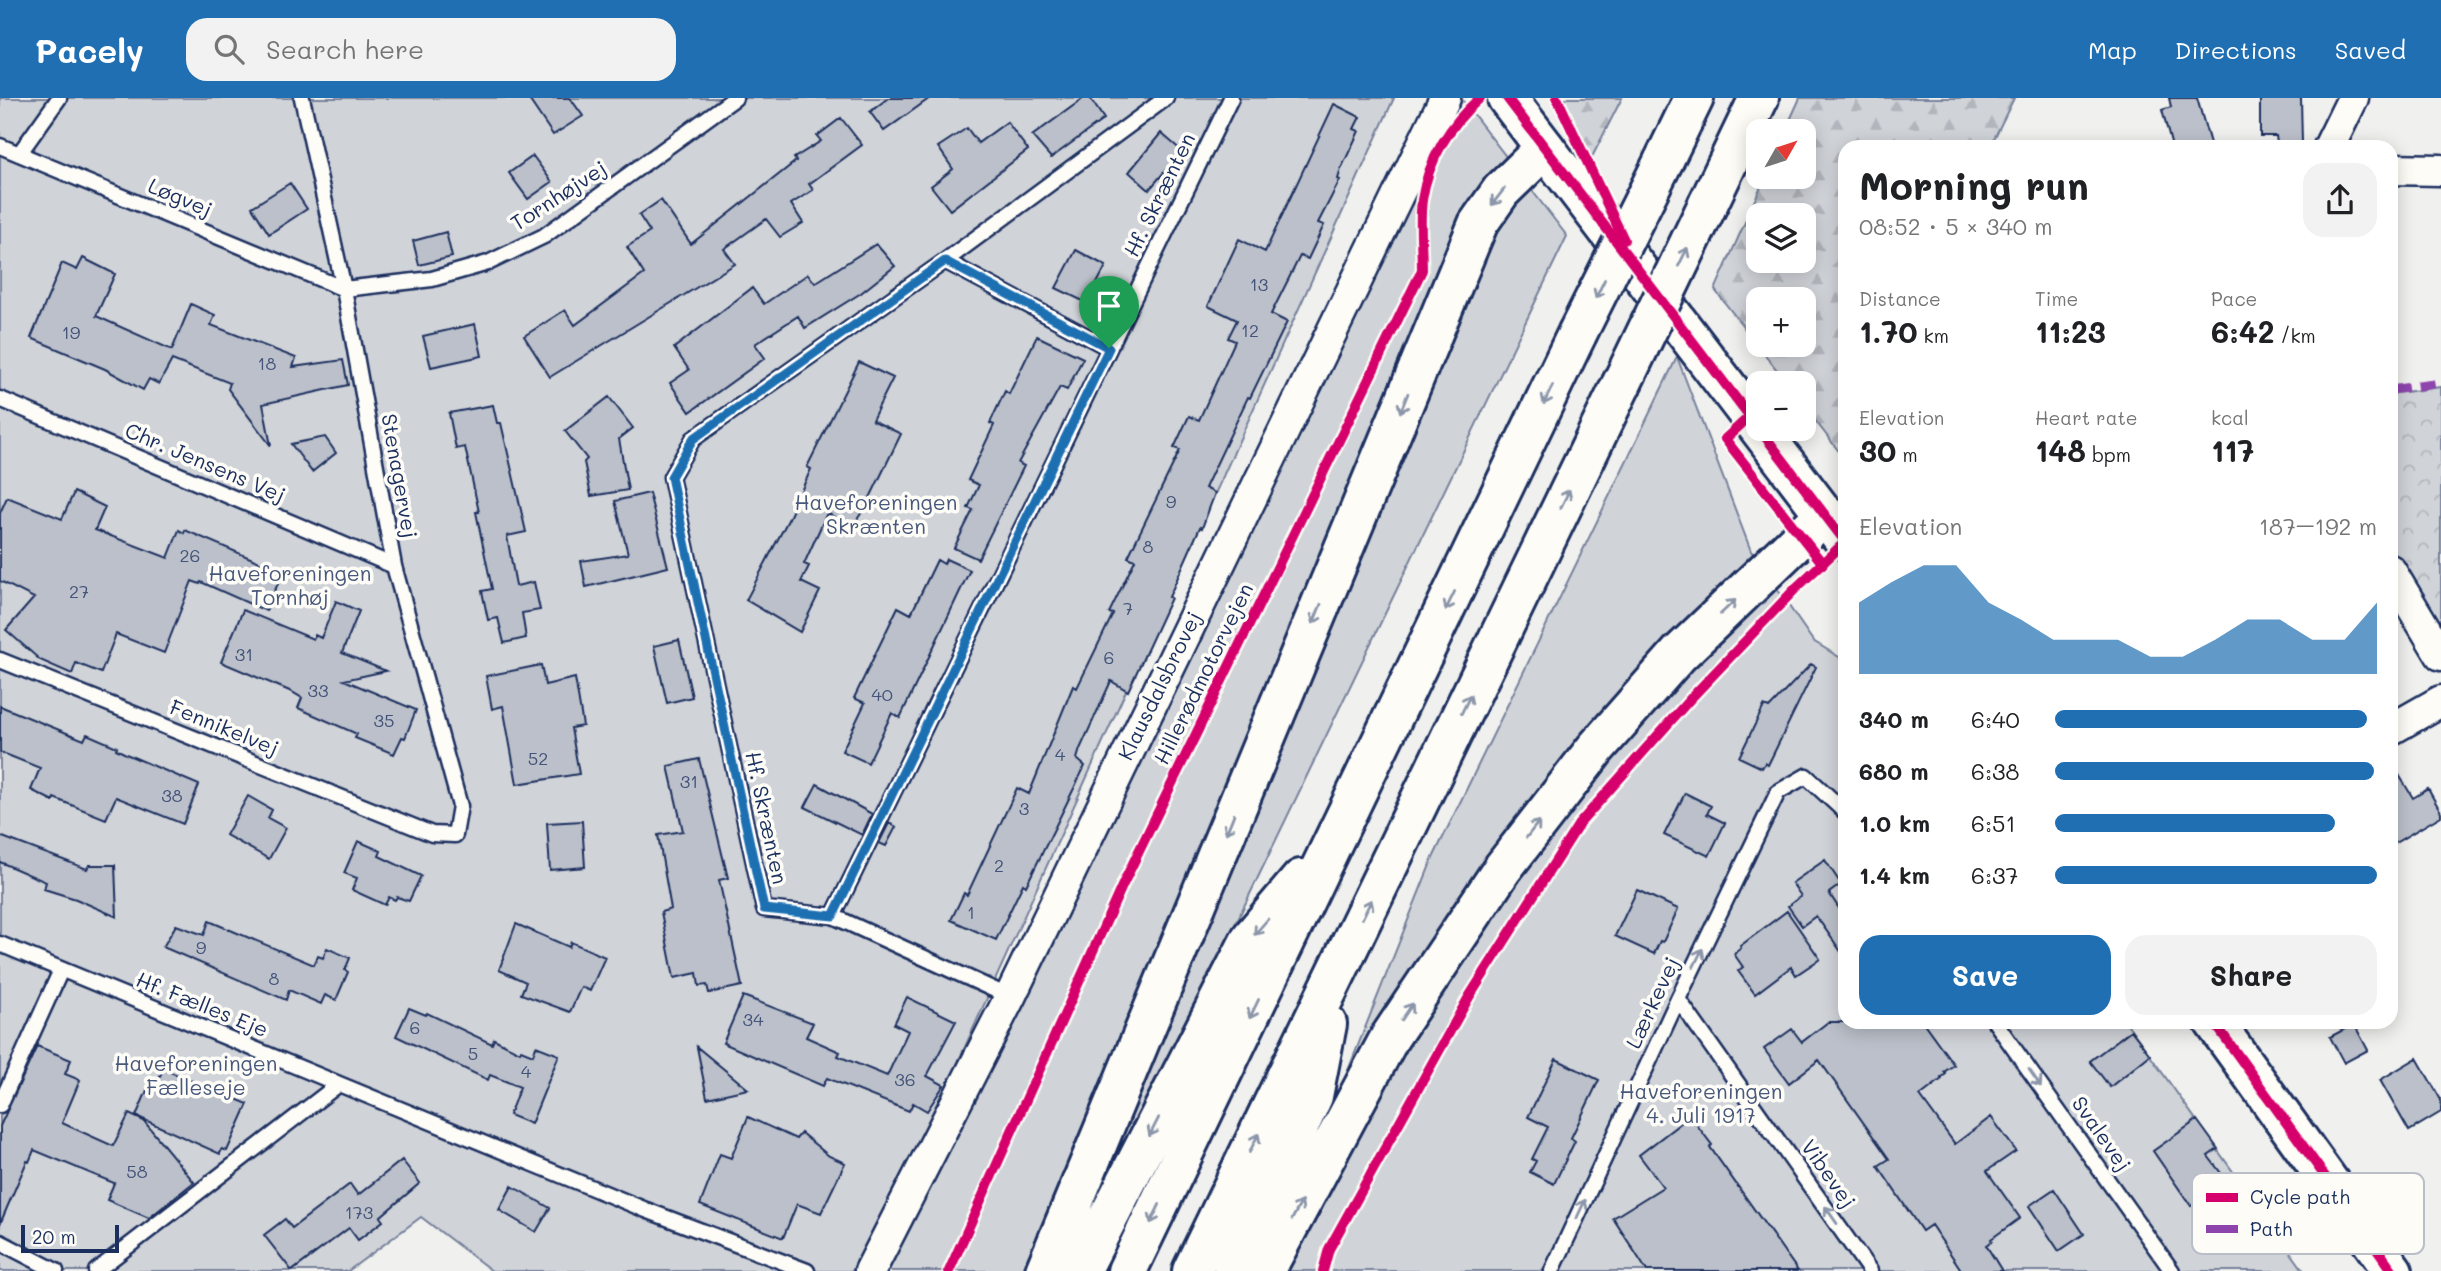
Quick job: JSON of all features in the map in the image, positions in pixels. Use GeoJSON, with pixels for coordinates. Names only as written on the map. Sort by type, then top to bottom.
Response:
{"type":"FeatureCollection","features":[{"type":"Feature","properties":{"kind":"main road"},"geometry":{"type":"LineString","coordinates":[[1265,1271],[1390,1037],[1503,867],[1596,748],[1679,654],[1835,527],[1507,98]]}},
{"type":"Feature","properties":{"kind":"main road"},"geometry":{"type":"LineString","coordinates":[[1127,1271],[1577,334],[1694,98]]}},
{"type":"Feature","properties":{"kind":"main road"},"geometry":{"type":"LineString","coordinates":[[1192,1271],[1759,98]]}},
{"type":"Feature","properties":{"kind":"main road"},"geometry":{"type":"LineString","coordinates":[[1045,1271],[1478,224],[1501,191],[1545,148]]}},
{"type":"Feature","properties":{"kind":"main road"},"geometry":{"type":"LineString","coordinates":[[1081,1271],[1251,937],[1337,838]]}},
{"type":"Feature","properties":{"kind":"main road"},"geometry":{"type":"LineString","coordinates":[[1233,1271],[1313,1096],[1337,970]]}},
{"type":"Feature","properties":{"kind":"main road"},"geometry":{"type":"LineString","coordinates":[[2219,1029],[2323,1173]]}},
{"type":"Feature","properties":{"kind":"main road"},"geometry":{"type":"LineString","coordinates":[[2381,1254],[2393,1271]]}},
{"type":"Feature","properties":{"kind":"street","name":"Klausdalsbrovej"},"geometry":{"type":"LineString","coordinates":[[870,1271],[1010,997],[1445,98]]}},
{"type":"Feature","properties":{"kind":"street"},"geometry":{"type":"LineString","coordinates":[[2332,140],[2353,98]]}},
{"type":"Feature","properties":{"kind":"street"},"geometry":{"type":"LineString","coordinates":[[2398,169],[2441,170]]}},
{"type":"Feature","properties":{"kind":"street"},"geometry":{"type":"LineString","coordinates":[[2398,583],[2441,655]]}},
{"type":"Feature","properties":{"kind":"street"},"geometry":{"type":"LineString","coordinates":[[2398,725],[2441,701]]}},
{"type":"Feature","properties":{"kind":"lane"},"geometry":{"type":"LineString","coordinates":[[19,154],[59,98]]}},
{"type":"Feature","properties":{"kind":"lane","name":"Stenagervej"},"geometry":{"type":"LineString","coordinates":[[302,98],[344,289],[394,566],[460,806],[455,835],[432,834]]}},
{"type":"Feature","properties":{"kind":"lane","name":"Tornhøjvej"},"geometry":{"type":"LineString","coordinates":[[344,289],[432,279],[488,263],[544,236],[735,98]]}},
{"type":"Feature","properties":{"kind":"lane","name":"Hf. Skrænten"},"geometry":{"type":"LineString","coordinates":[[1166,98],[945,261],[693,439],[671,477],[764,909],[833,916],[1231,98]]}},
{"type":"Feature","properties":{"kind":"lane","name":"Løgvej"},"geometry":{"type":"LineString","coordinates":[[0,146],[344,289]]}},
{"type":"Feature","properties":{"kind":"lane"},"geometry":{"type":"LineString","coordinates":[[945,261],[1109,348]]}},
{"type":"Feature","properties":{"kind":"lane","name":"Chr. Jensens Vej"},"geometry":{"type":"LineString","coordinates":[[0,399],[394,566]]}},
{"type":"Feature","properties":{"kind":"lane","name":"Fennikelvej"},"geometry":{"type":"LineString","coordinates":[[0,660],[432,834]]}},
{"type":"Feature","properties":{"kind":"lane","name":"Lærkevej"},"geometry":{"type":"LineString","coordinates":[[1552,1271],[1678,999],[1778,792],[1806,776],[1838,805]]}},
{"type":"Feature","properties":{"kind":"lane"},"geometry":{"type":"LineString","coordinates":[[833,916],[1010,997]]}},
{"type":"Feature","properties":{"kind":"lane","name":"Hf. Fælles Eje"},"geometry":{"type":"LineString","coordinates":[[0,944],[646,1210],[807,1271]]}},
{"type":"Feature","properties":{"kind":"lane"},"geometry":{"type":"LineString","coordinates":[[0,1105],[61,970]]}},
{"type":"Feature","properties":{"kind":"lane","name":"Vibevej"},"geometry":{"type":"LineString","coordinates":[[1678,999],[1870,1271]]}},
{"type":"Feature","properties":{"kind":"lane","name":"Svalevej"},"geometry":{"type":"LineString","coordinates":[[2000,1029],[2172,1271]]}},
{"type":"Feature","properties":{"kind":"lane"},"geometry":{"type":"LineString","coordinates":[[96,1271],[339,1084]]}},
{"type":"Feature","properties":{"kind":"lane"},"geometry":{"type":"LineString","coordinates":[[0,1242],[56,1271]]}},
{"type":"Feature","properties":{"kind":"green space"},"geometry":{"type":"Polygon","coordinates":[[[0,98],[1394,98],[893,1206],[852,1271],[492,1271],[421,1217],[348,1271],[0,1271],[0,98]]]}},
{"type":"Feature","properties":{"kind":"green space"},"geometry":{"type":"Polygon","coordinates":[[[1455,98],[1461,98],[1567,236],[1142,1118],[1075,1152],[1028,1271],[882,1271],[1455,98]]]}},
{"type":"Feature","properties":{"kind":"green space"},"geometry":{"type":"Polygon","coordinates":[[[1563,98],[1622,98],[1592,157],[1563,98]]]}},
{"type":"Feature","properties":{"kind":"green space"},"geometry":{"type":"Polygon","coordinates":[[[1800,98],[2014,98],[1993,140],[1838,140],[1838,450],[1816,422],[1816,371],[1778,371],[1767,357],[1816,357],[1816,287],[1746,287],[1746,330],[1715,290],[1746,220],[1746,273],[1816,273],[1816,203],[1753,203],[1760,189],[1816,189],[1816,119],[1790,119],[1800,98]]]}},
{"type":"Feature","properties":{"kind":"green space","name":"Haveforeningen 4. Juli 1917"},"geometry":{"type":"Polygon","coordinates":[[[1677,357],[1751,551],[1813,641],[1838,656],[1838,1029],[2131,1029],[2234,1173],[2192,1173],[2192,1254],[2292,1254],[2304,1271],[1268,1271],[1432,860],[1677,357]]]}},
{"type":"Feature","properties":{"kind":"green space"},"geometry":{"type":"Polygon","coordinates":[[[2441,387],[2441,630],[2398,563],[2398,393],[2441,387]]]}},
{"type":"Feature","properties":{"kind":"building"},"geometry":{"type":"Polygon","coordinates":[[[528,98],[570,98],[583,116],[553,135],[528,98]]]}},
{"type":"Feature","properties":{"kind":"building"},"geometry":{"type":"Polygon","coordinates":[[[888,98],[930,98],[884,131],[870,112],[888,98]]]}},
{"type":"Feature","properties":{"kind":"building"},"geometry":{"type":"Polygon","coordinates":[[[1084,98],[1090,98],[1104,119],[1051,158],[1032,136],[1084,98]]]}},
{"type":"Feature","properties":{"kind":"building"},"geometry":{"type":"Polygon","coordinates":[[[2169,98],[2197,98],[2209,140],[2170,140],[2162,110],[2171,107],[2169,98]]]}},
{"type":"Feature","properties":{"kind":"building"},"geometry":{"type":"Polygon","coordinates":[[[2260,98],[2301,98],[2302,140],[2277,140],[2276,136],[2260,136],[2260,98]]]}},
{"type":"Feature","properties":{"kind":"building"},"geometry":{"type":"Polygon","coordinates":[[[1334,104],[1360,117],[1354,129],[1359,131],[1341,169],[1340,180],[1318,223],[1324,225],[1308,259],[1300,256],[1271,314],[1287,322],[1205,488],[1215,493],[1202,528],[1200,527],[1128,691],[1111,681],[1080,749],[1077,759],[1085,766],[1026,886],[1023,884],[996,940],[951,920],[964,893],[967,895],[1017,788],[1029,794],[1073,686],[1077,688],[1113,614],[1109,613],[1135,560],[1128,557],[1180,450],[1174,448],[1189,416],[1199,420],[1235,341],[1228,338],[1237,320],[1208,306],[1239,239],[1265,252],[1334,104]]]}},
{"type":"Feature","properties":{"kind":"building"},"geometry":{"type":"Polygon","coordinates":[[[841,118],[862,145],[809,184],[813,190],[791,204],[803,223],[780,237],[766,219],[724,249],[735,264],[550,377],[524,336],[565,310],[575,325],[644,274],[627,247],[650,232],[639,215],[661,200],[691,244],[796,161],[794,158],[821,141],[817,136],[841,118]]]}},
{"type":"Feature","properties":{"kind":"building"},"geometry":{"type":"Polygon","coordinates":[[[1007,122],[1028,150],[950,210],[931,186],[953,169],[938,147],[967,128],[978,143],[1007,122]]]}},
{"type":"Feature","properties":{"kind":"building"},"geometry":{"type":"Polygon","coordinates":[[[1161,133],[1182,151],[1149,190],[1129,172],[1161,133]]]}},
{"type":"Feature","properties":{"kind":"building"},"geometry":{"type":"Polygon","coordinates":[[[533,156],[552,182],[528,199],[509,173],[533,156]]]}},
{"type":"Feature","properties":{"kind":"building"},"geometry":{"type":"Polygon","coordinates":[[[290,183],[307,209],[269,234],[252,207],[290,183]]]}},
{"type":"Feature","properties":{"kind":"building"},"geometry":{"type":"Polygon","coordinates":[[[446,232],[452,257],[419,265],[413,241],[446,232]]]}},
{"type":"Feature","properties":{"kind":"building"},"geometry":{"type":"Polygon","coordinates":[[[876,244],[895,266],[861,293],[805,328],[798,316],[755,344],[765,358],[690,412],[670,383],[689,370],[674,348],[752,288],[764,304],[808,274],[815,283],[876,244]]]}},
{"type":"Feature","properties":{"kind":"building"},"geometry":{"type":"Polygon","coordinates":[[[1076,250],[1106,266],[1087,303],[1056,288],[1076,250]]]}},
{"type":"Feature","properties":{"kind":"building"},"geometry":{"type":"Polygon","coordinates":[[[83,258],[115,274],[96,316],[172,350],[191,304],[215,315],[211,325],[296,358],[293,367],[343,360],[348,385],[263,404],[271,446],[228,389],[230,383],[172,360],[159,384],[149,379],[143,390],[105,369],[31,338],[62,263],[77,270],[83,258]]]}},
{"type":"Feature","properties":{"kind":"building"},"geometry":{"type":"Polygon","coordinates":[[[475,324],[482,356],[431,367],[423,336],[475,324]]]}},
{"type":"Feature","properties":{"kind":"building"},"geometry":{"type":"Polygon","coordinates":[[[1037,336],[1083,358],[1067,390],[1060,387],[1018,463],[1024,466],[978,559],[954,548],[973,510],[968,508],[979,485],[968,480],[994,425],[990,423],[1005,391],[1009,394],[1037,336]]]}},
{"type":"Feature","properties":{"kind":"building"},"geometry":{"type":"Polygon","coordinates":[[[859,362],[893,378],[872,420],[901,434],[866,506],[852,527],[827,513],[804,564],[809,566],[801,582],[820,591],[800,632],[746,600],[789,518],[811,469],[807,467],[859,362]]]}},
{"type":"Feature","properties":{"kind":"building"},"geometry":{"type":"Polygon","coordinates":[[[609,397],[633,428],[619,439],[628,490],[591,496],[584,462],[587,459],[565,431],[609,397]]]}},
{"type":"Feature","properties":{"kind":"building"},"geometry":{"type":"Polygon","coordinates":[[[493,405],[497,423],[501,423],[526,532],[507,536],[516,586],[534,582],[540,610],[522,613],[526,638],[504,643],[498,618],[488,620],[482,591],[492,589],[476,512],[479,512],[465,447],[456,449],[449,413],[493,405]]]}},
{"type":"Feature","properties":{"kind":"building"},"geometry":{"type":"Polygon","coordinates":[[[325,437],[336,453],[312,472],[291,444],[325,437]]]}},
{"type":"Feature","properties":{"kind":"building"},"geometry":{"type":"Polygon","coordinates":[[[74,492],[105,507],[95,530],[168,558],[179,530],[184,533],[185,530],[283,572],[266,611],[201,582],[192,581],[164,653],[116,634],[101,673],[76,663],[72,674],[40,660],[6,630],[34,598],[0,581],[0,513],[7,497],[62,519],[74,492]]]}},
{"type":"Feature","properties":{"kind":"building"},"geometry":{"type":"Polygon","coordinates":[[[649,493],[668,567],[586,587],[581,561],[628,554],[615,501],[649,493]]]}},
{"type":"Feature","properties":{"kind":"building"},"geometry":{"type":"Polygon","coordinates":[[[946,559],[970,570],[900,718],[892,713],[868,763],[842,751],[865,703],[854,698],[898,607],[911,614],[937,560],[944,564],[946,559]]]}},
{"type":"Feature","properties":{"kind":"building"},"geometry":{"type":"Polygon","coordinates":[[[336,601],[359,611],[342,653],[386,671],[344,680],[416,710],[405,738],[402,737],[394,754],[355,738],[357,734],[298,708],[302,698],[292,692],[221,662],[243,610],[313,639],[315,635],[321,638],[336,601]]]}},
{"type":"Feature","properties":{"kind":"building"},"geometry":{"type":"Polygon","coordinates":[[[679,640],[692,697],[667,703],[654,646],[679,640]]]}},
{"type":"Feature","properties":{"kind":"building"},"geometry":{"type":"Polygon","coordinates":[[[1811,664],[1816,667],[1768,765],[1765,763],[1762,768],[1739,757],[1764,706],[1769,708],[1811,664]]]}},
{"type":"Feature","properties":{"kind":"building"},"geometry":{"type":"Polygon","coordinates":[[[541,665],[545,685],[575,678],[583,726],[571,728],[579,774],[517,784],[503,706],[492,709],[486,676],[541,665]]]}},
{"type":"Feature","properties":{"kind":"building"},"geometry":{"type":"Polygon","coordinates":[[[0,706],[84,740],[87,734],[199,785],[183,824],[116,797],[106,819],[54,798],[53,801],[31,790],[40,768],[0,752],[0,706]]]}},
{"type":"Feature","properties":{"kind":"building"},"geometry":{"type":"Polygon","coordinates":[[[699,759],[728,878],[719,880],[742,986],[709,993],[707,985],[699,986],[697,973],[674,978],[661,912],[671,909],[658,835],[683,831],[668,766],[699,759]]]}},
{"type":"Feature","properties":{"kind":"building"},"geometry":{"type":"Polygon","coordinates":[[[2398,773],[2413,798],[2428,789],[2441,816],[2398,841],[2398,773]]]}},
{"type":"Feature","properties":{"kind":"building"},"geometry":{"type":"Polygon","coordinates":[[[817,784],[872,814],[862,835],[805,807],[817,784]]]}},
{"type":"Feature","properties":{"kind":"building"},"geometry":{"type":"Polygon","coordinates":[[[1685,793],[1711,806],[1707,814],[1725,823],[1709,856],[1664,835],[1685,793]]]}},
{"type":"Feature","properties":{"kind":"building"},"geometry":{"type":"Polygon","coordinates":[[[248,796],[272,810],[268,818],[286,828],[269,859],[226,835],[248,796]]]}},
{"type":"Feature","properties":{"kind":"building"},"geometry":{"type":"Polygon","coordinates":[[[582,821],[585,867],[550,870],[547,823],[582,821]]]}},
{"type":"Feature","properties":{"kind":"building"},"geometry":{"type":"Polygon","coordinates":[[[889,823],[896,827],[886,846],[879,843],[889,823]]]}},
{"type":"Feature","properties":{"kind":"building"},"geometry":{"type":"Polygon","coordinates":[[[0,836],[87,869],[89,865],[115,865],[117,917],[76,899],[44,889],[46,882],[0,862],[0,836]]]}},
{"type":"Feature","properties":{"kind":"building"},"geometry":{"type":"Polygon","coordinates":[[[358,841],[381,851],[379,856],[421,876],[409,901],[389,897],[385,905],[352,890],[357,878],[344,873],[358,841]]]}},
{"type":"Feature","properties":{"kind":"building"},"geometry":{"type":"Polygon","coordinates":[[[1825,860],[1838,880],[1838,886],[1829,893],[1838,907],[1838,947],[1816,916],[1802,926],[1788,906],[1801,896],[1792,883],[1825,860]]]}},
{"type":"Feature","properties":{"kind":"building"},"geometry":{"type":"Polygon","coordinates":[[[1637,890],[1678,909],[1663,942],[1660,941],[1654,954],[1615,936],[1637,890]]]}},
{"type":"Feature","properties":{"kind":"building"},"geometry":{"type":"Polygon","coordinates":[[[1787,911],[1820,959],[1796,975],[1791,967],[1755,994],[1738,971],[1743,967],[1734,954],[1740,946],[1787,911]]]}},
{"type":"Feature","properties":{"kind":"building"},"geometry":{"type":"Polygon","coordinates":[[[209,921],[314,965],[318,956],[323,958],[327,948],[350,958],[345,970],[348,972],[336,1000],[325,995],[321,1004],[289,990],[286,1000],[163,947],[176,925],[204,935],[209,921]]]}},
{"type":"Feature","properties":{"kind":"building"},"geometry":{"type":"Polygon","coordinates":[[[516,924],[569,947],[571,942],[605,957],[590,991],[581,987],[570,1012],[521,994],[526,982],[499,970],[516,924]]]}},
{"type":"Feature","properties":{"kind":"building"},"geometry":{"type":"Polygon","coordinates":[[[743,996],[813,1023],[806,1037],[840,1052],[838,1056],[887,1076],[908,1031],[894,1024],[907,997],[956,1021],[927,1076],[944,1085],[927,1111],[913,1103],[909,1111],[827,1078],[823,1086],[723,1043],[743,996]]]}},
{"type":"Feature","properties":{"kind":"building"},"geometry":{"type":"Polygon","coordinates":[[[409,1008],[426,1015],[427,1013],[492,1044],[494,1039],[520,1052],[521,1050],[533,1055],[536,1046],[559,1055],[531,1124],[509,1115],[520,1087],[490,1075],[488,1080],[396,1036],[409,1008]]]}},
{"type":"Feature","properties":{"kind":"building"},"geometry":{"type":"Polygon","coordinates":[[[1828,1022],[1838,1022],[1838,1029],[1928,1029],[1954,1065],[1944,1072],[1946,1074],[1942,1079],[1920,1096],[1955,1144],[1991,1117],[2016,1151],[1987,1171],[2020,1218],[1986,1245],[2002,1271],[1962,1271],[1931,1225],[1922,1231],[1878,1166],[1889,1159],[1819,1060],[1789,1083],[1764,1049],[1792,1029],[1802,1042],[1828,1022]]]}},
{"type":"Feature","properties":{"kind":"building"},"geometry":{"type":"Polygon","coordinates":[[[2345,1029],[2357,1029],[2368,1050],[2344,1063],[2330,1037],[2345,1029]]]}},
{"type":"Feature","properties":{"kind":"building"},"geometry":{"type":"Polygon","coordinates":[[[2131,1030],[2150,1055],[2110,1087],[2090,1061],[2131,1030]]]}},
{"type":"Feature","properties":{"kind":"building"},"geometry":{"type":"Polygon","coordinates":[[[37,1046],[71,1060],[65,1074],[80,1080],[62,1123],[113,1146],[129,1114],[144,1121],[194,1182],[149,1218],[107,1200],[114,1183],[34,1150],[0,1224],[0,1126],[37,1046]]]}},
{"type":"Feature","properties":{"kind":"building"},"geometry":{"type":"Polygon","coordinates":[[[697,1047],[748,1089],[707,1098],[697,1047]]]}},
{"type":"Feature","properties":{"kind":"building"},"geometry":{"type":"Polygon","coordinates":[[[2417,1058],[2441,1100],[2441,1112],[2409,1131],[2380,1080],[2417,1058]]]}},
{"type":"Feature","properties":{"kind":"building"},"geometry":{"type":"Polygon","coordinates":[[[1556,1059],[1599,1080],[1571,1138],[1575,1141],[1554,1184],[1530,1172],[1536,1161],[1532,1159],[1548,1127],[1528,1117],[1556,1059]]]}},
{"type":"Feature","properties":{"kind":"building"},"geometry":{"type":"Polygon","coordinates":[[[163,1069],[248,1104],[227,1151],[222,1149],[220,1154],[136,1116],[151,1081],[157,1083],[163,1069]]]}},
{"type":"Feature","properties":{"kind":"building"},"geometry":{"type":"Polygon","coordinates":[[[1690,1116],[1798,1271],[1647,1271],[1613,1218],[1663,1187],[1639,1155],[1690,1116]]]}},
{"type":"Feature","properties":{"kind":"building"},"geometry":{"type":"Polygon","coordinates":[[[748,1117],[796,1139],[801,1133],[829,1156],[845,1163],[821,1213],[797,1204],[783,1238],[700,1205],[720,1154],[731,1158],[748,1117]]]}},
{"type":"Feature","properties":{"kind":"building"},"geometry":{"type":"Polygon","coordinates":[[[2197,1120],[2218,1149],[2208,1156],[2221,1173],[2192,1173],[2191,1206],[2153,1151],[2197,1120]]]}},
{"type":"Feature","properties":{"kind":"building"},"geometry":{"type":"Polygon","coordinates":[[[402,1160],[420,1183],[380,1217],[383,1221],[358,1240],[349,1228],[292,1271],[264,1235],[285,1219],[292,1228],[350,1184],[358,1195],[402,1160]]]}},
{"type":"Feature","properties":{"kind":"building"},"geometry":{"type":"Polygon","coordinates":[[[512,1186],[550,1208],[536,1232],[499,1210],[512,1186]]]}},
{"type":"Feature","properties":{"kind":"building"},"geometry":{"type":"Polygon","coordinates":[[[2054,1189],[2084,1234],[2059,1251],[2029,1206],[2054,1189]]]}},
{"type":"Feature","properties":{"kind":"marked path"},"geometry":{"type":"LineString","coordinates":[[2398,389],[2441,383]]}},
{"type":"Feature","properties":{"kind":"cycle path","name":"Hillerødmotorvejen"},"geometry":{"type":"LineString","coordinates":[[949,1271],[1123,884],[1422,270],[1421,208],[1429,171],[1450,131],[1480,98]]}},
{"type":"Feature","properties":{"kind":"cycle path"},"geometry":{"type":"LineString","coordinates":[[1507,98],[1838,532]]}},
{"type":"Feature","properties":{"kind":"cycle path"},"geometry":{"type":"LineString","coordinates":[[1557,98],[1624,240]]}},
{"type":"Feature","properties":{"kind":"cycle path"},"geometry":{"type":"LineString","coordinates":[[1746,420],[1725,439],[1823,564]]}},
{"type":"Feature","properties":{"kind":"cycle path"},"geometry":{"type":"LineString","coordinates":[[1323,1271],[1329,1249],[1469,997],[1579,824],[1691,698],[1796,588],[1838,549]]}},
{"type":"Feature","properties":{"kind":"cycle path"},"geometry":{"type":"LineString","coordinates":[[2219,1029],[2323,1173]]}},
{"type":"Feature","properties":{"kind":"cycle path"},"geometry":{"type":"LineString","coordinates":[[2381,1254],[2393,1271]]}},
{"type":"Feature","properties":{"kind":"route"},"geometry":{"type":"LineString","coordinates":[[945,261],[1109,348],[833,916],[764,909],[671,477],[693,439],[945,261]]}},
{"type":"Feature","properties":{"kind":"park label","name":"Haveforeningen Skrænten"},"geometry":{"type":"Point","coordinates":[876,515]}},
{"type":"Feature","properties":{"kind":"park label","name":"Haveforeningen Tornhøj"},"geometry":{"type":"Point","coordinates":[290,586]}},
{"type":"Feature","properties":{"kind":"park label","name":"Haveforeningen Fælleseje"},"geometry":{"type":"Point","coordinates":[196,1076]}}]}
